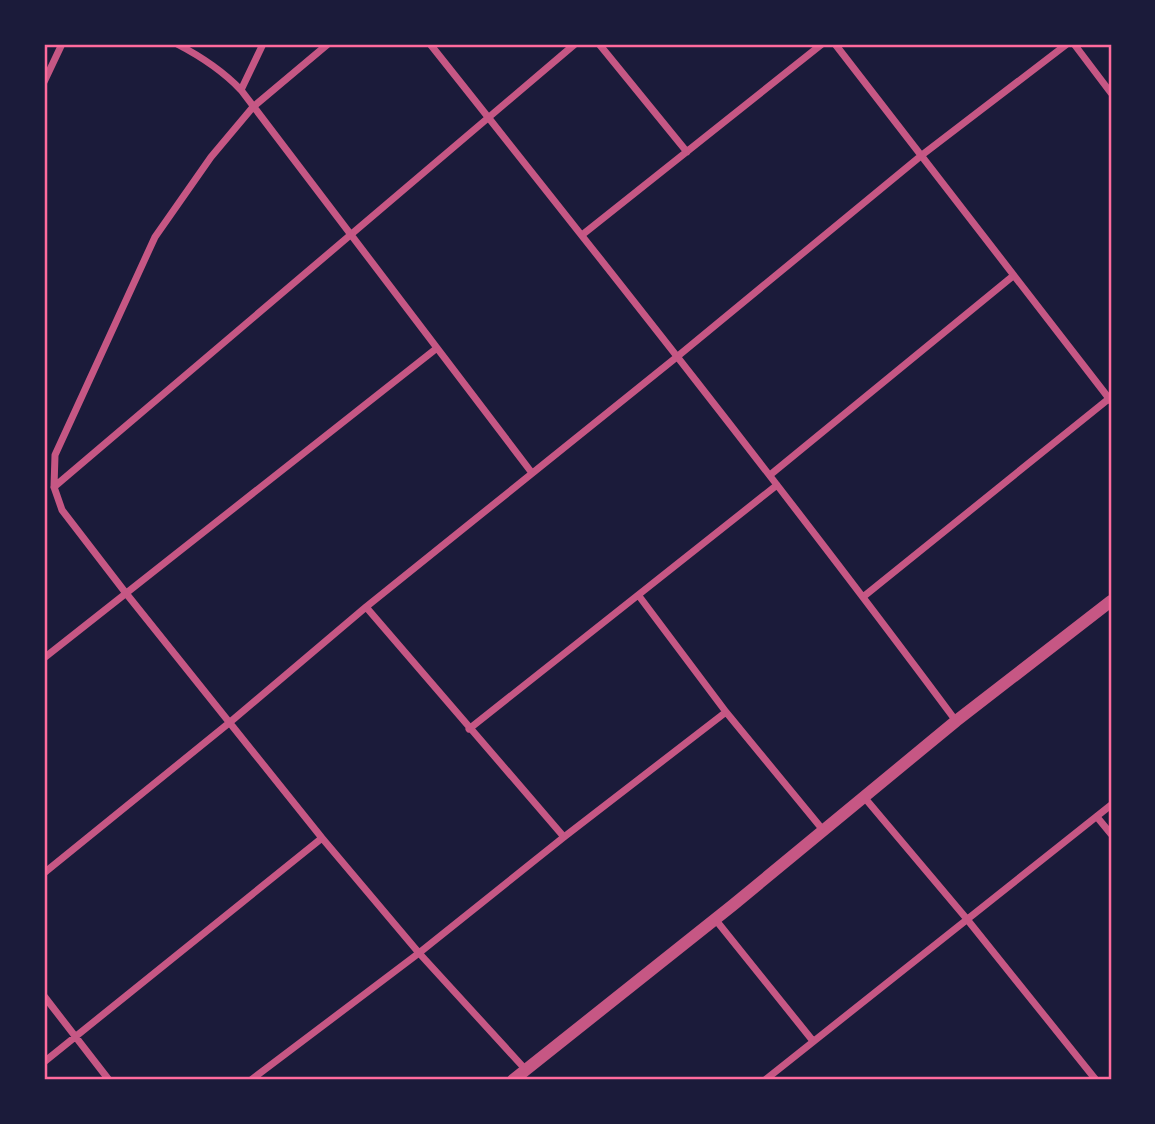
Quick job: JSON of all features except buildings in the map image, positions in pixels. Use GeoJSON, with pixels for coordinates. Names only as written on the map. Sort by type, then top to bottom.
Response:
{"type":"FeatureCollection","features":[{"type":"Feature","properties":{"kind":"street"},"geometry":{"type":"LineString","coordinates":[[44,82],[62,44]]}},
{"type":"Feature","properties":{"kind":"street"},"geometry":{"type":"LineString","coordinates":[[177,44],[203,57],[241,90],[532,473]]}},
{"type":"Feature","properties":{"kind":"street"},"geometry":{"type":"LineString","coordinates":[[241,90],[263,44]]}},
{"type":"Feature","properties":{"kind":"street"},"geometry":{"type":"LineString","coordinates":[[328,44],[253,107],[211,156],[155,237],[55,456],[54,488],[62,510],[322,838],[419,953],[526,1070]]}},
{"type":"Feature","properties":{"kind":"street"},"geometry":{"type":"LineString","coordinates":[[429,44],[678,356],[956,721]]}},
{"type":"Feature","properties":{"kind":"street"},"geometry":{"type":"LineString","coordinates":[[54,488],[575,44]]}},
{"type":"Feature","properties":{"kind":"street"},"geometry":{"type":"LineString","coordinates":[[600,44],[687,152]]}},
{"type":"Feature","properties":{"kind":"street"},"geometry":{"type":"LineString","coordinates":[[582,236],[821,44]]}},
{"type":"Feature","properties":{"kind":"street"},"geometry":{"type":"LineString","coordinates":[[835,44],[1111,399],[863,597]]}},
{"type":"Feature","properties":{"kind":"street"},"geometry":{"type":"LineString","coordinates":[[44,873],[922,155],[1067,44]]}},
{"type":"Feature","properties":{"kind":"street"},"geometry":{"type":"LineString","coordinates":[[1074,44],[1111,93]]}},
{"type":"Feature","properties":{"kind":"street"},"geometry":{"type":"LineString","coordinates":[[770,475],[1013,276]]}},
{"type":"Feature","properties":{"kind":"street"},"geometry":{"type":"LineString","coordinates":[[44,658],[437,348]]}},
{"type":"Feature","properties":{"kind":"street"},"geometry":{"type":"LineString","coordinates":[[469,729],[778,485]]}},
{"type":"Feature","properties":{"kind":"street"},"geometry":{"type":"LineString","coordinates":[[639,596],[726,712],[823,830]]}},
{"type":"Feature","properties":{"kind":"street"},"geometry":{"type":"LineString","coordinates":[[513,1080],[956,721],[1111,601]]}},
{"type":"Feature","properties":{"kind":"street"},"geometry":{"type":"LineString","coordinates":[[366,607],[564,837]]}},
{"type":"Feature","properties":{"kind":"street"},"geometry":{"type":"LineString","coordinates":[[251,1080],[419,953],[726,712]]}},
{"type":"Feature","properties":{"kind":"street"},"geometry":{"type":"LineString","coordinates":[[864,797],[966,918],[1096,1080]]}},
{"type":"Feature","properties":{"kind":"street"},"geometry":{"type":"LineString","coordinates":[[765,1080],[1111,805]]}},
{"type":"Feature","properties":{"kind":"street"},"geometry":{"type":"LineString","coordinates":[[1097,817],[1111,834]]}},
{"type":"Feature","properties":{"kind":"street"},"geometry":{"type":"LineString","coordinates":[[44,1062],[322,838]]}},
{"type":"Feature","properties":{"kind":"street"},"geometry":{"type":"LineString","coordinates":[[715,919],[813,1041]]}},
{"type":"Feature","properties":{"kind":"street"},"geometry":{"type":"LineString","coordinates":[[44,996],[109,1080]]}}]}
